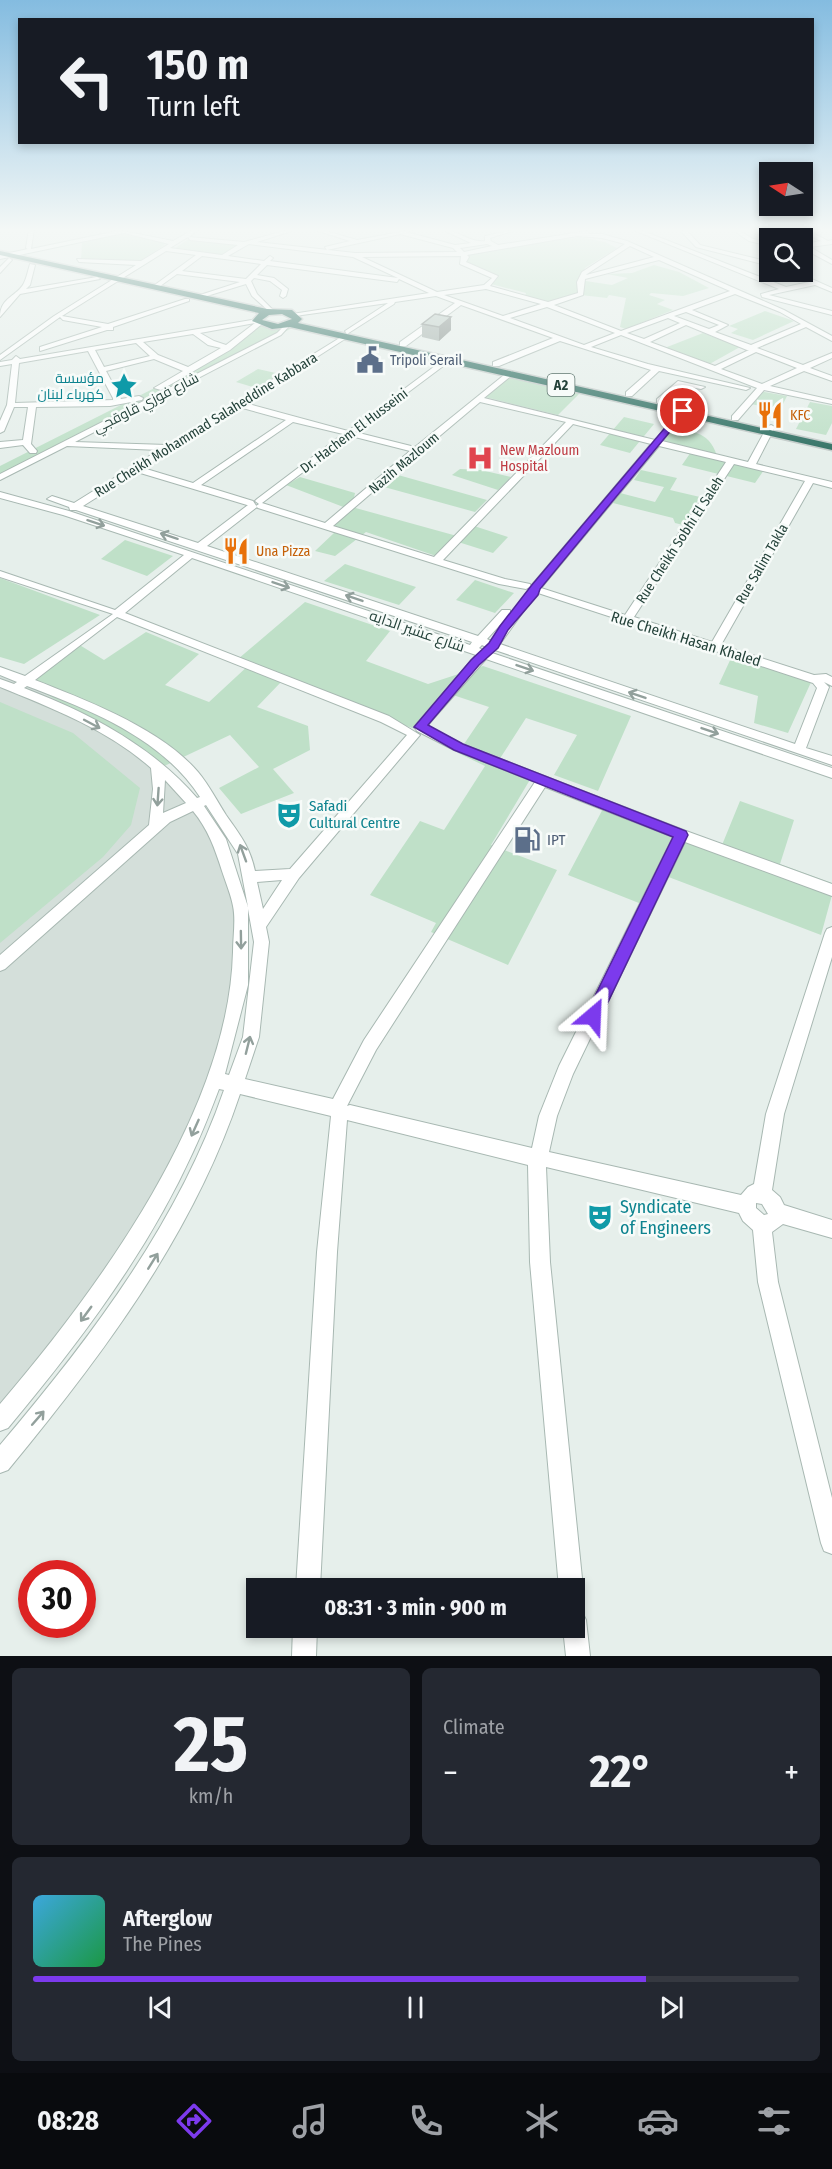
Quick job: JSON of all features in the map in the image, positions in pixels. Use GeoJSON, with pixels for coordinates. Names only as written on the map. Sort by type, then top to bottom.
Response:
{"type":"FeatureCollection","features":[{"type":"Feature","properties":{"kind":"highway","name":"A2"},"geometry":{"type":"LineString","coordinates":[[216,306],[292,321],[509,373],[832,441]]}},
{"type":"Feature","properties":{"kind":"highway","name":"A2"},"geometry":{"type":"LineString","coordinates":[[228,306],[263,317],[270,326],[292,321]]}},
{"type":"Feature","properties":{"kind":"highway","name":"A2"},"geometry":{"type":"LineString","coordinates":[[346,334],[496,364],[735,418],[832,447]]}},
{"type":"Feature","properties":{"kind":"street"},"geometry":{"type":"LineString","coordinates":[[0,358],[11,347],[77,306]]}},
{"type":"Feature","properties":{"kind":"street"},"geometry":{"type":"LineString","coordinates":[[0,431],[11,405],[14,359],[81,306]]}},
{"type":"Feature","properties":{"kind":"street"},"geometry":{"type":"LineString","coordinates":[[0,364],[171,306]]}},
{"type":"Feature","properties":{"kind":"street"},"geometry":{"type":"LineString","coordinates":[[0,358],[38,357],[195,332],[263,317],[259,306]]}},
{"type":"Feature","properties":{"kind":"street"},"geometry":{"type":"LineString","coordinates":[[292,321],[366,306]]}},
{"type":"Feature","properties":{"kind":"street","name":"Rue Cheikh Mohammad Salaheddine Kabbara"},"geometry":{"type":"LineString","coordinates":[[66,513],[171,448],[388,306]]}},
{"type":"Feature","properties":{"kind":"street"},"geometry":{"type":"LineString","coordinates":[[403,344],[459,306]]}},
{"type":"Feature","properties":{"kind":"street"},"geometry":{"type":"LineString","coordinates":[[469,306],[584,347],[649,366],[756,391]]}},
{"type":"Feature","properties":{"kind":"street"},"geometry":{"type":"LineString","coordinates":[[503,318],[541,306]]}},
{"type":"Feature","properties":{"kind":"street"},"geometry":{"type":"LineString","coordinates":[[554,306],[715,369],[756,391]]}},
{"type":"Feature","properties":{"kind":"street"},"geometry":{"type":"LineString","coordinates":[[584,347],[692,306]]}},
{"type":"Feature","properties":{"kind":"street"},"geometry":{"type":"LineString","coordinates":[[770,306],[832,339]]}},
{"type":"Feature","properties":{"kind":"street"},"geometry":{"type":"LineString","coordinates":[[782,311],[796,306]]}},
{"type":"Feature","properties":{"kind":"street"},"geometry":{"type":"LineString","coordinates":[[805,306],[832,313]]}},
{"type":"Feature","properties":{"kind":"street"},"geometry":{"type":"LineString","coordinates":[[684,309],[725,325],[710,332]]}},
{"type":"Feature","properties":{"kind":"street"},"geometry":{"type":"LineString","coordinates":[[668,316],[832,379]]}},
{"type":"Feature","properties":{"kind":"street","name":"شارع فوزي قاوقجي"},"geometry":{"type":"LineString","coordinates":[[0,468],[113,405],[139,398],[204,362],[242,338],[263,317]]}},
{"type":"Feature","properties":{"kind":"street"},"geometry":{"type":"LineString","coordinates":[[63,318],[110,328],[119,344]]}},
{"type":"Feature","properties":{"kind":"street","name":"شارع فوزي قاوقجي"},"geometry":{"type":"LineString","coordinates":[[0,477],[283,331],[292,321]]}},
{"type":"Feature","properties":{"kind":"street"},"geometry":{"type":"LineString","coordinates":[[644,342],[686,323]]}},
{"type":"Feature","properties":{"kind":"street"},"geometry":{"type":"LineString","coordinates":[[715,369],[807,324]]}},
{"type":"Feature","properties":{"kind":"street"},"geometry":{"type":"LineString","coordinates":[[195,332],[211,343],[226,348]]}},
{"type":"Feature","properties":{"kind":"street"},"geometry":{"type":"LineString","coordinates":[[242,338],[262,342]]}},
{"type":"Feature","properties":{"kind":"street"},"geometry":{"type":"LineString","coordinates":[[496,364],[560,338]]}},
{"type":"Feature","properties":{"kind":"street"},"geometry":{"type":"LineString","coordinates":[[609,338],[620,348],[625,359]]}},
{"type":"Feature","properties":{"kind":"street"},"geometry":{"type":"LineString","coordinates":[[137,341],[155,357],[188,370]]}},
{"type":"Feature","properties":{"kind":"street"},"geometry":{"type":"LineString","coordinates":[[0,344],[11,347]]}},
{"type":"Feature","properties":{"kind":"street"},"geometry":{"type":"LineString","coordinates":[[90,348],[103,370],[113,405]]}},
{"type":"Feature","properties":{"kind":"street"},"geometry":{"type":"LineString","coordinates":[[735,418],[756,391],[802,367],[832,355]]}},
{"type":"Feature","properties":{"kind":"street"},"geometry":{"type":"LineString","coordinates":[[103,370],[155,357]]}},
{"type":"Feature","properties":{"kind":"street","name":"Dr. Hachem El Husseini"},"geometry":{"type":"LineString","coordinates":[[201,546],[447,359]]}},
{"type":"Feature","properties":{"kind":"street"},"geometry":{"type":"LineString","coordinates":[[204,362],[216,362],[217,366]]}},
{"type":"Feature","properties":{"kind":"street"},"geometry":{"type":"LineString","coordinates":[[629,394],[656,370],[649,366]]}},
{"type":"Feature","properties":{"kind":"street","name":"Nazih Mazloum"},"geometry":{"type":"LineString","coordinates":[[328,525],[419,451],[509,373]]}},
{"type":"Feature","properties":{"kind":"street"},"geometry":{"type":"LineString","coordinates":[[660,401],[682,383],[828,401],[832,396]]}},
{"type":"Feature","properties":{"kind":"street"},"geometry":{"type":"LineString","coordinates":[[11,405],[113,405],[139,398]]}},
{"type":"Feature","properties":{"kind":"street"},"geometry":{"type":"LineString","coordinates":[[479,399],[832,485]]}},
{"type":"Feature","properties":{"kind":"street"},"geometry":{"type":"LineString","coordinates":[[32,404],[27,448],[33,451]]}},
{"type":"Feature","properties":{"kind":"street"},"geometry":{"type":"LineString","coordinates":[[239,404],[419,451]]}},
{"type":"Feature","properties":{"kind":"street"},"geometry":{"type":"LineString","coordinates":[[414,730],[475,645],[529,590],[679,410]]}},
{"type":"Feature","properties":{"kind":"street"},"geometry":{"type":"LineString","coordinates":[[194,486],[292,418]]}},
{"type":"Feature","properties":{"kind":"street"},"geometry":{"type":"LineString","coordinates":[[436,561],[570,423]]}},
{"type":"Feature","properties":{"kind":"street"},"geometry":{"type":"LineString","coordinates":[[751,465],[770,429]]}},
{"type":"Feature","properties":{"kind":"street"},"geometry":{"type":"LineString","coordinates":[[0,445],[28,442]]}},
{"type":"Feature","properties":{"kind":"street"},"geometry":{"type":"LineString","coordinates":[[66,444],[171,448]]}},
{"type":"Feature","properties":{"kind":"street","name":"Rue Cheikh Sobhi El Saleh"},"geometry":{"type":"LineString","coordinates":[[627,620],[732,460]]}},
{"type":"Feature","properties":{"kind":"street","name":"Rue Cheikh Hasan Khaled"},"geometry":{"type":"LineString","coordinates":[[138,469],[328,525],[826,683]]}},
{"type":"Feature","properties":{"kind":"street","name":"Rue Salim Takla"},"geometry":{"type":"LineString","coordinates":[[714,648],[810,480]]}},
{"type":"Feature","properties":{"kind":"street","name":"شارع عشير الدايه"},"geometry":{"type":"LineString","coordinates":[[1,494],[77,506],[201,546],[475,645]]}},
{"type":"Feature","properties":{"kind":"street","name":"شارع عشير الدايه"},"geometry":{"type":"LineString","coordinates":[[1,494],[832,761]]}},
{"type":"Feature","properties":{"kind":"street"},"geometry":{"type":"LineString","coordinates":[[14,684],[96,627],[191,554]]}},
{"type":"Feature","properties":{"kind":"street"},"geometry":{"type":"LineString","coordinates":[[0,573],[140,624],[681,835],[832,890]]}},
{"type":"Feature","properties":{"kind":"street"},"geometry":{"type":"LineString","coordinates":[[259,926],[294,874],[414,730],[475,663],[490,650],[529,590]]}},
{"type":"Feature","properties":{"kind":"street","name":"شارع عشير الدايه"},"geometry":{"type":"LineString","coordinates":[[490,650],[832,773]]}},
{"type":"Feature","properties":{"kind":"street"},"geometry":{"type":"LineString","coordinates":[[799,750],[832,664]]}},
{"type":"Feature","properties":{"kind":"street"},"geometry":{"type":"LineString","coordinates":[[0,671],[14,684],[96,726],[158,766],[195,803],[220,840],[230,863],[241,923],[238,996],[216,1080],[172,1176],[135,1243],[55,1357],[0,1420]]}},
{"type":"Feature","properties":{"kind":"street"},"geometry":{"type":"LineString","coordinates":[[0,1462],[67,1383],[143,1276],[196,1181],[237,1085],[257,1002],[261,956],[251,877],[238,840],[214,799],[185,767],[137,733],[96,711],[14,684]]}},
{"type":"Feature","properties":{"kind":"street"},"geometry":{"type":"LineString","coordinates":[[155,828],[159,789],[158,766]]}},
{"type":"Feature","properties":{"kind":"street"},"geometry":{"type":"LineString","coordinates":[[309,1578],[327,1252],[341,1110],[375,1038],[543,780]]}},
{"type":"Feature","properties":{"kind":"street"},"geometry":{"type":"LineString","coordinates":[[0,964],[176,811],[195,803],[214,799]]}},
{"type":"Feature","properties":{"kind":"street"},"geometry":{"type":"LineString","coordinates":[[571,1578],[540,1262],[540,1158],[548,1116],[565,1072],[681,835]]}},
{"type":"Feature","properties":{"kind":"street"},"geometry":{"type":"LineString","coordinates":[[251,877],[294,874]]}},
{"type":"Feature","properties":{"kind":"street"},"geometry":{"type":"LineString","coordinates":[[762,1193],[775,1114],[832,933]]}},
{"type":"Feature","properties":{"kind":"street"},"geometry":{"type":"LineString","coordinates":[[216,1080],[746,1205]]}},
{"type":"Feature","properties":{"kind":"street"},"geometry":{"type":"LineString","coordinates":[[832,1229],[770,1219],[754,1221],[746,1205],[748,1197],[754,1193],[762,1193],[776,1204],[770,1219],[768,1282],[832,1543]]}},
{"type":"Feature","properties":{"kind":"street"},"geometry":{"type":"LineString","coordinates":[[303,1656],[304,1638]]}},
{"type":"Feature","properties":{"kind":"street"},"geometry":{"type":"LineString","coordinates":[[576,1638],[578,1656]]}},
{"type":"Feature","properties":{"kind":"shaded area"},"geometry":{"type":"Polygon","coordinates":[[[0,672],[67,704],[109,729],[186,793],[234,880],[236,999],[185,1154],[0,1429],[0,672]]]}},
{"type":"Feature","properties":{"kind":"green space"},"geometry":{"type":"Polygon","coordinates":[[[624,306],[663,306],[673,310],[626,329],[620,327],[624,306]]]}},
{"type":"Feature","properties":{"kind":"green space"},"geometry":{"type":"Polygon","coordinates":[[[765,311],[794,321],[753,340],[731,333],[738,329],[729,326],[765,311]]]}},
{"type":"Feature","properties":{"kind":"green space"},"geometry":{"type":"Polygon","coordinates":[[[300,324],[0,478],[0,466],[218,356],[261,325],[300,324]]]}},
{"type":"Feature","properties":{"kind":"green space"},"geometry":{"type":"Polygon","coordinates":[[[703,333],[740,347],[706,366],[662,349],[703,333]]]}},
{"type":"Feature","properties":{"kind":"green space"},"geometry":{"type":"Polygon","coordinates":[[[258,369],[280,374],[259,389],[236,382],[258,369]]]}},
{"type":"Feature","properties":{"kind":"green space"},"geometry":{"type":"Polygon","coordinates":[[[508,377],[580,393],[558,415],[485,397],[508,377]]]}},
{"type":"Feature","properties":{"kind":"green space"},"geometry":{"type":"Polygon","coordinates":[[[759,391],[787,396],[780,410],[751,404],[759,391]]]}},
{"type":"Feature","properties":{"kind":"green space"},"geometry":{"type":"Polygon","coordinates":[[[810,402],[832,406],[832,423],[826,435],[796,429],[810,402]]]}},
{"type":"Feature","properties":{"kind":"green space"},"geometry":{"type":"Polygon","coordinates":[[[624,417],[654,424],[630,453],[600,445],[624,417]]]}},
{"type":"Feature","properties":{"kind":"green space"},"geometry":{"type":"Polygon","coordinates":[[[665,426],[697,433],[709,441],[717,456],[764,470],[755,483],[682,465],[691,452],[653,442],[665,426]]]}},
{"type":"Feature","properties":{"kind":"green space"},"geometry":{"type":"Polygon","coordinates":[[[460,469],[481,470],[511,477],[498,490],[452,475],[460,469]]]}},
{"type":"Feature","properties":{"kind":"green space"},"geometry":{"type":"Polygon","coordinates":[[[641,470],[677,478],[670,490],[700,497],[683,525],[675,523],[673,518],[613,503],[620,493],[655,502],[664,487],[634,480],[641,470]]]}},
{"type":"Feature","properties":{"kind":"green space"},"geometry":{"type":"Polygon","coordinates":[[[391,473],[487,500],[475,512],[377,485],[391,473]]]}},
{"type":"Feature","properties":{"kind":"green space"},"geometry":{"type":"Polygon","coordinates":[[[300,477],[355,493],[352,507],[457,536],[471,525],[508,537],[493,553],[455,541],[436,556],[366,532],[335,556],[315,551],[334,533],[321,528],[346,508],[286,485],[300,477]]]}},
{"type":"Feature","properties":{"kind":"green space"},"geometry":{"type":"Polygon","coordinates":[[[125,540],[173,556],[147,576],[101,559],[125,540]]]}},
{"type":"Feature","properties":{"kind":"green space"},"geometry":{"type":"Polygon","coordinates":[[[345,564],[416,587],[399,605],[324,581],[345,564]]]}},
{"type":"Feature","properties":{"kind":"green space"},"geometry":{"type":"Polygon","coordinates":[[[0,578],[100,615],[24,664],[0,657],[0,578]]]}},
{"type":"Feature","properties":{"kind":"green space"},"geometry":{"type":"Polygon","coordinates":[[[475,580],[514,593],[495,613],[456,600],[475,580]]]}},
{"type":"Feature","properties":{"kind":"green space"},"geometry":{"type":"Polygon","coordinates":[[[305,602],[390,631],[366,661],[428,684],[483,666],[631,716],[598,791],[554,775],[577,735],[526,718],[499,760],[534,773],[491,845],[557,870],[508,965],[431,932],[436,923],[370,895],[420,821],[444,830],[485,766],[458,753],[489,707],[444,692],[415,729],[282,681],[257,707],[308,726],[310,750],[273,769],[294,793],[241,814],[219,788],[259,767],[230,735],[160,768],[109,729],[24,682],[78,644],[104,660],[146,632],[199,654],[165,685],[209,702],[250,664],[238,659],[305,602]]]}},
{"type":"Feature","properties":{"kind":"green space"},"geometry":{"type":"Polygon","coordinates":[[[732,656],[812,680],[788,733],[754,723],[758,696],[719,684],[732,656]]]}},
{"type":"Feature","properties":{"kind":"green space"},"geometry":{"type":"Polygon","coordinates":[[[0,702],[73,733],[140,788],[131,825],[103,857],[0,943],[0,702]]]}},
{"type":"Feature","properties":{"kind":"green space"},"geometry":{"type":"Polygon","coordinates":[[[740,801],[794,820],[780,864],[832,883],[832,895],[821,935],[658,873],[644,905],[568,875],[606,803],[722,845],[740,801]]]}},
{"type":"Feature","properties":{"kind":"building"},"geometry":{"type":"Polygon","coordinates":[[[435,314],[451,317],[439,327],[422,324],[435,314]]]}},
{"type":"Feature","properties":{"kind":"place","name":"Tripoli Serail"},"geometry":{"type":"Point","coordinates":[370,360]}},
{"type":"Feature","properties":{"kind":"place","name":"مؤسسة كهرباء لبنان"},"geometry":{"type":"Point","coordinates":[124,386]}},
{"type":"Feature","properties":{"kind":"place","name":"KFC"},"geometry":{"type":"Point","coordinates":[770,415]}},
{"type":"Feature","properties":{"kind":"place","name":"New Mazloum Hospital"},"geometry":{"type":"Point","coordinates":[480,458]}},
{"type":"Feature","properties":{"kind":"place","name":"Una Pizza"},"geometry":{"type":"Point","coordinates":[236,551]}},
{"type":"Feature","properties":{"kind":"place","name":"Safadi Cultural Centre"},"geometry":{"type":"Point","coordinates":[289,815]}},
{"type":"Feature","properties":{"kind":"place","name":"IPT"},"geometry":{"type":"Point","coordinates":[527,840]}},
{"type":"Feature","properties":{"kind":"place","name":"Syndicate of Engineers"},"geometry":{"type":"Point","coordinates":[600,1217]}},
{"type":"Feature","properties":{"kind":"route"},"geometry":{"type":"LineString","coordinates":[[593,1016],[681,835],[458,747],[420,727],[475,663],[486,655],[503,628],[536,591],[535,588],[683,411]]}}]}
